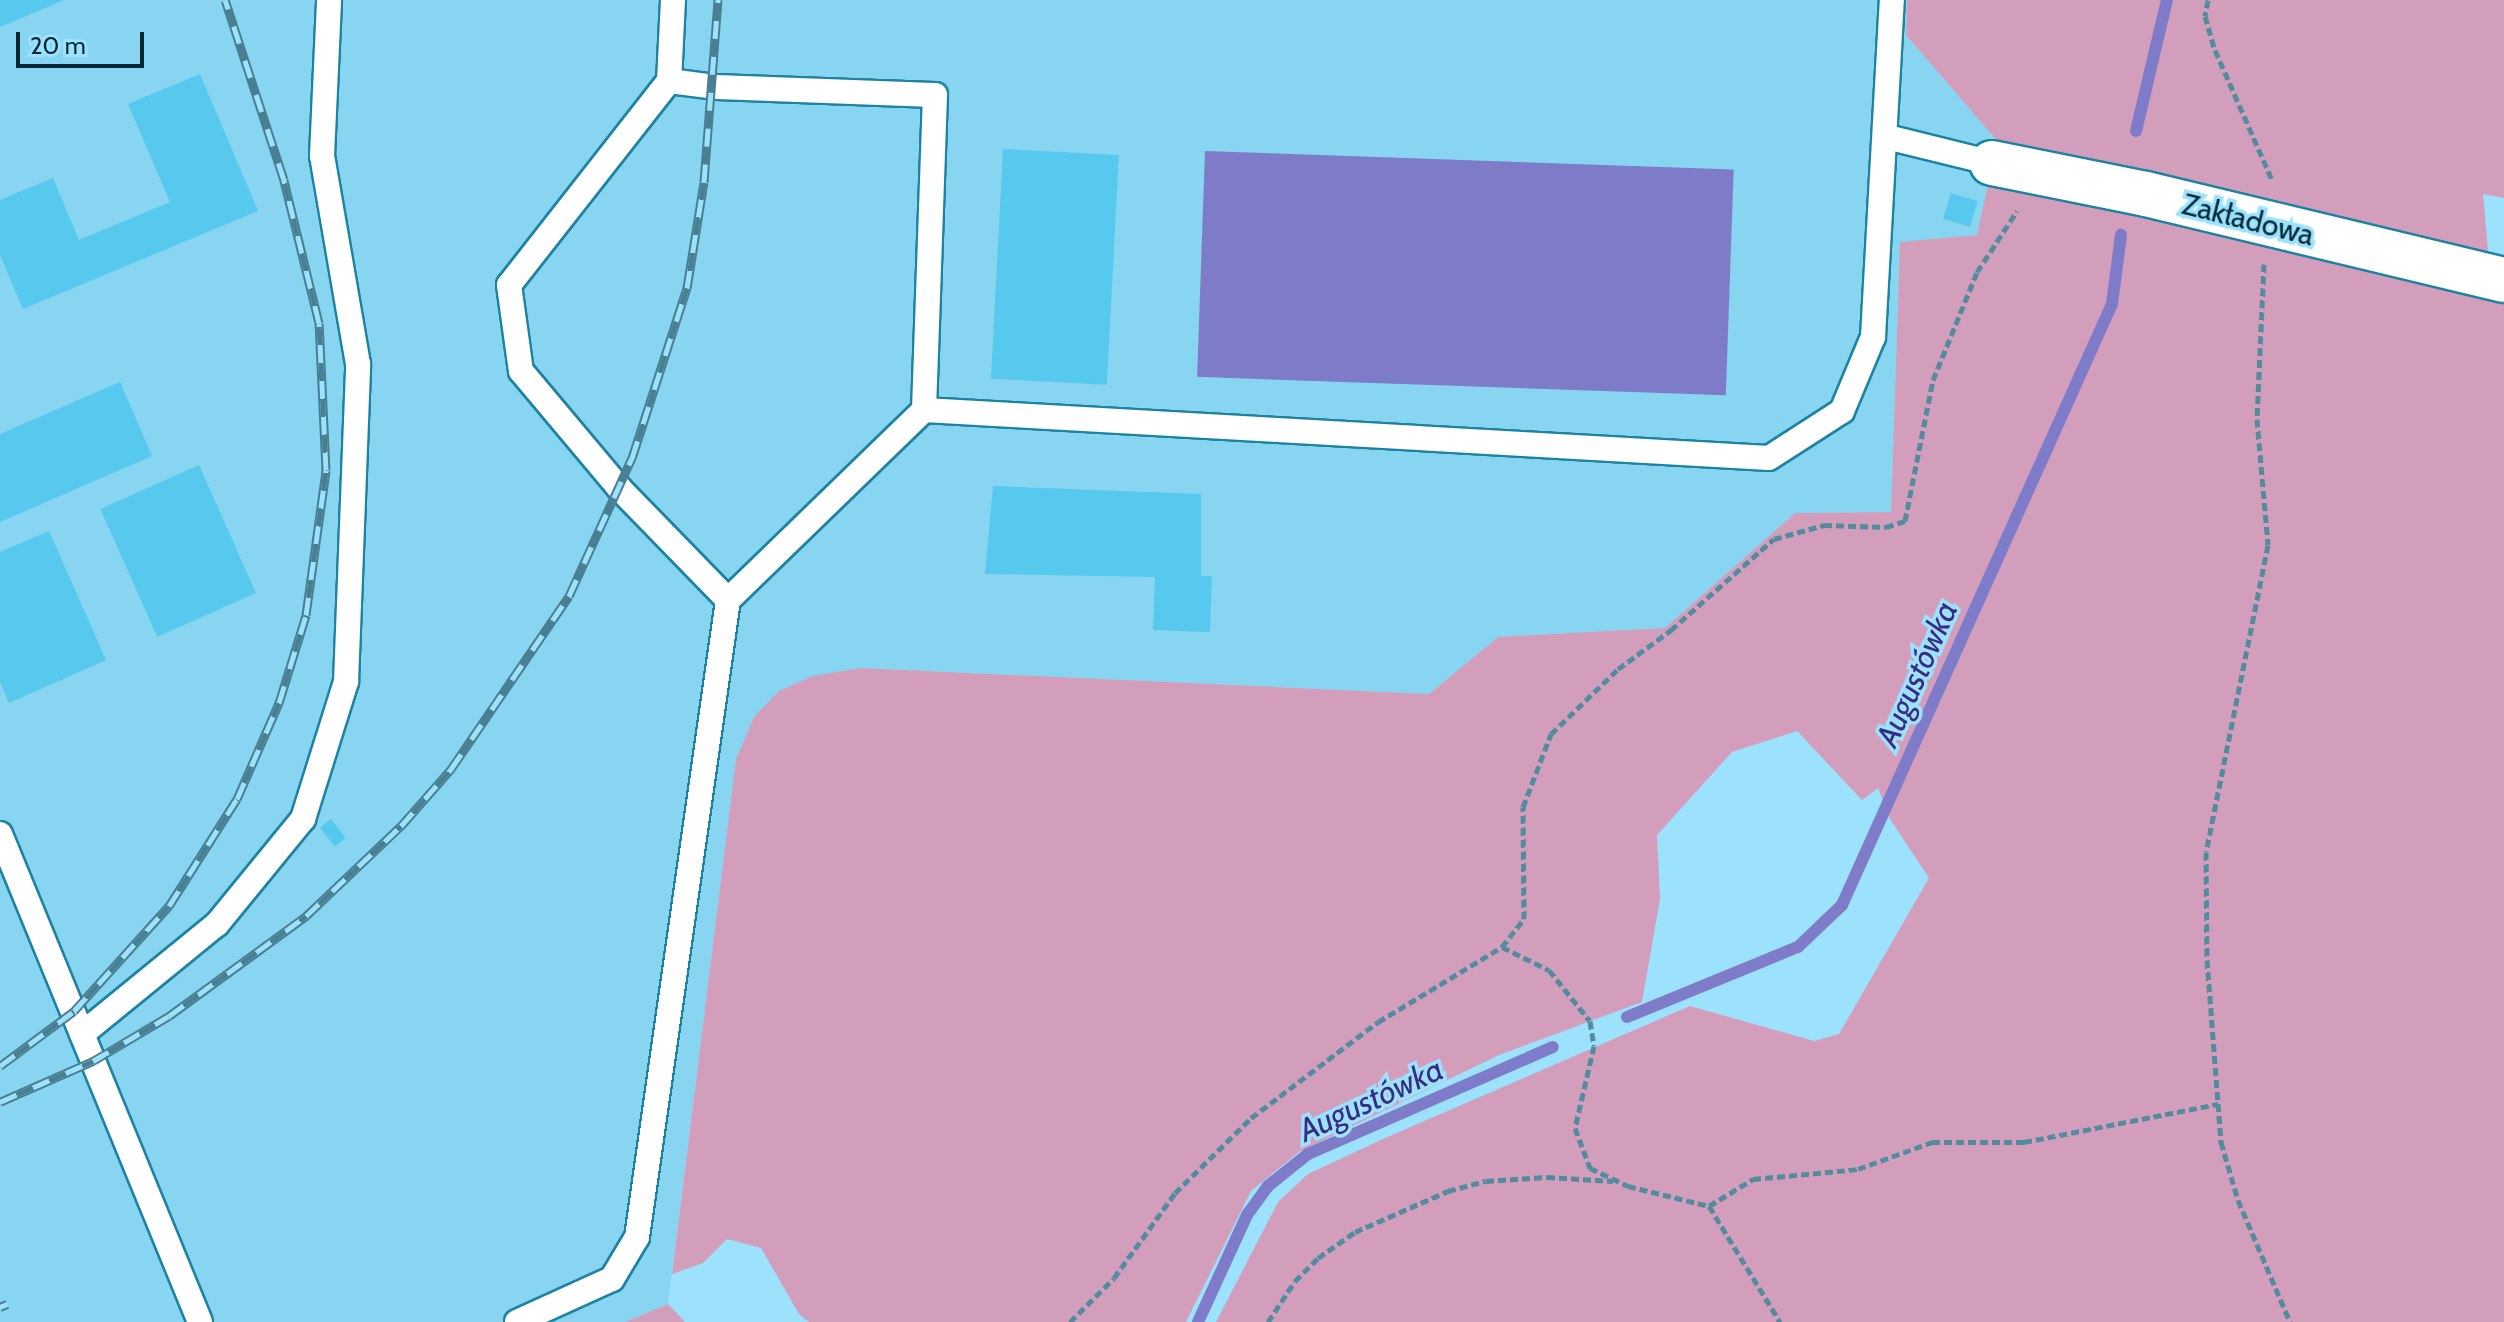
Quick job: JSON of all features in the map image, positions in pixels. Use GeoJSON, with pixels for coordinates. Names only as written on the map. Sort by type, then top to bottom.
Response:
{"type":"FeatureCollection","features":[{"type":"Feature","properties":{"kind":"street","name":"Zakładowa"},"geometry":{"type":"LineString","coordinates":[[1992,163],[2504,280]]}},
{"type":"Feature","properties":{"kind":"lane"},"geometry":{"type":"LineString","coordinates":[[82,1034],[217,924],[303,819],[346,682],[358,364],[322,156],[329,0]]}},
{"type":"Feature","properties":{"kind":"lane"},"geometry":{"type":"LineString","coordinates":[[673,0],[669,81],[509,285],[521,371],[620,489],[728,600]]}},
{"type":"Feature","properties":{"kind":"lane"},"geometry":{"type":"LineString","coordinates":[[924,410],[1769,458],[1842,411],[1873,337],[1887,137],[1892,0]]}},
{"type":"Feature","properties":{"kind":"lane"},"geometry":{"type":"LineString","coordinates":[[517,1322],[612,1279],[637,1237],[728,600],[924,410],[935,95],[669,81]]}},
{"type":"Feature","properties":{"kind":"lane"},"geometry":{"type":"LineString","coordinates":[[1887,137],[1992,163]]}},
{"type":"Feature","properties":{"kind":"lane"},"geometry":{"type":"LineString","coordinates":[[0,834],[200,1322]]}},
{"type":"Feature","properties":{"kind":"path"},"geometry":{"type":"LineString","coordinates":[[2208,0],[2205,16],[2215,50],[2274,187],[2257,379],[2268,545],[2206,852],[2207,960],[2221,1142],[2238,1200],[2290,1322]]}},
{"type":"Feature","properties":{"kind":"path"},"geometry":{"type":"LineString","coordinates":[[1070,1322],[1114,1278],[1175,1193],[1251,1118],[1378,1022],[1502,947],[1524,919],[1523,807],[1551,734],[1618,669],[1671,630],[1774,539],[1824,525],[1886,527],[1905,521],[1933,380],[1971,285],[2004,226],[2047,175]]}},
{"type":"Feature","properties":{"kind":"path"},"geometry":{"type":"LineString","coordinates":[[1502,947],[1549,970],[1590,1021],[1594,1046],[1575,1128],[1590,1168],[1618,1181],[1709,1206],[1780,1322]]}},
{"type":"Feature","properties":{"kind":"path"},"geometry":{"type":"LineString","coordinates":[[1709,1206],[1753,1179],[1858,1169],[1932,1142],[2024,1142],[2218,1104]]}},
{"type":"Feature","properties":{"kind":"path"},"geometry":{"type":"LineString","coordinates":[[1268,1322],[1295,1281],[1318,1258],[1355,1232],[1448,1191],[1486,1181],[1547,1177],[1618,1181]]}},
{"type":"Feature","properties":{"kind":"shaded area"},"geometry":{"type":"Polygon","coordinates":[[[0,0],[1907,0],[1906,35],[1999,143],[1977,235],[1900,243],[1891,512],[1795,513],[1665,628],[1498,637],[1429,694],[861,668],[736,759],[668,1304],[625,1322],[0,1322],[0,0]]]}},
{"type":"Feature","properties":{"kind":"shaded area"},"geometry":{"type":"Polygon","coordinates":[[[1907,0],[2504,0],[2504,198],[2483,194],[2489,262],[1999,143],[1906,35],[1907,0]]]}},
{"type":"Feature","properties":{"kind":"shaded area"},"geometry":{"type":"Polygon","coordinates":[[[1205,151],[1734,169],[1726,395],[1197,377],[1205,151]]]}},
{"type":"Feature","properties":{"kind":"shaded area"},"geometry":{"type":"Polygon","coordinates":[[[1988,184],[2153,209],[2504,299],[2504,1322],[1216,1322],[1278,1202],[1308,1174],[1385,1138],[1690,1006],[1814,1041],[1839,1034],[1929,878],[1890,819],[1878,788],[1862,800],[1797,731],[1732,752],[1657,835],[1660,899],[1642,1002],[1499,1055],[1299,1152],[1251,1191],[1186,1322],[809,1322],[799,1314],[761,1248],[727,1239],[703,1263],[672,1274],[736,759],[754,717],[779,691],[813,676],[861,668],[1429,694],[1498,637],[1665,628],[1795,513],[1891,512],[1900,242],[1977,235],[1988,184]]]}},
{"type":"Feature","properties":{"kind":"shaded area"},"geometry":{"type":"Polygon","coordinates":[[[668,1304],[685,1322],[625,1322],[668,1304]]]}},
{"type":"Feature","properties":{"kind":"building"},"geometry":{"type":"Polygon","coordinates":[[[0,0],[64,0],[0,27],[0,0]]]}},
{"type":"Feature","properties":{"kind":"building"},"geometry":{"type":"Polygon","coordinates":[[[200,74],[258,211],[23,309],[0,255],[0,200],[53,178],[79,240],[170,202],[128,104],[200,74]]]}},
{"type":"Feature","properties":{"kind":"building"},"geometry":{"type":"Polygon","coordinates":[[[1003,149],[1119,155],[1107,385],[991,379],[1003,149]]]}},
{"type":"Feature","properties":{"kind":"building"},"geometry":{"type":"Polygon","coordinates":[[[1951,193],[1978,201],[1970,227],[1943,219],[1951,193]]]}},
{"type":"Feature","properties":{"kind":"building"},"geometry":{"type":"Polygon","coordinates":[[[120,382],[152,456],[0,522],[0,434],[120,382]]]}},
{"type":"Feature","properties":{"kind":"building"},"geometry":{"type":"Polygon","coordinates":[[[199,465],[256,593],[157,637],[100,509],[199,465]]]}},
{"type":"Feature","properties":{"kind":"building"},"geometry":{"type":"Polygon","coordinates":[[[993,486],[1201,494],[1201,576],[1212,576],[1210,632],[1153,630],[1155,577],[985,574],[993,486]]]}},
{"type":"Feature","properties":{"kind":"building"},"geometry":{"type":"Polygon","coordinates":[[[49,531],[106,660],[9,703],[0,682],[0,552],[49,531]]]}},
{"type":"Feature","properties":{"kind":"building"},"geometry":{"type":"Polygon","coordinates":[[[331,819],[346,838],[335,847],[320,828],[331,819]]]}},
{"type":"Feature","properties":{"kind":"waterway","name":"Augustówka"},"geometry":{"type":"LineString","coordinates":[[2136,131],[2167,0]]}},
{"type":"Feature","properties":{"kind":"waterway","name":"Augustówka"},"geometry":{"type":"LineString","coordinates":[[1627,1017],[1798,947],[1842,905],[2112,304],[2121,235]]}},
{"type":"Feature","properties":{"kind":"waterway","name":"Augustówka"},"geometry":{"type":"LineString","coordinates":[[1198,1322],[1247,1215],[1268,1186],[1308,1154],[1553,1047]]}},
{"type":"Feature","properties":{"kind":"railway"},"geometry":{"type":"LineString","coordinates":[[0,1066],[74,1011],[169,906],[237,799],[279,703],[306,615],[326,470],[319,323],[284,180],[225,0]]}},
{"type":"Feature","properties":{"kind":"railway"},"geometry":{"type":"LineString","coordinates":[[0,1102],[93,1061],[169,1016],[306,916],[401,826],[451,769],[569,596],[632,458],[687,288],[704,182],[718,0]]}},
{"type":"Feature","properties":{"kind":"railway"},"geometry":{"type":"LineString","coordinates":[[0,1307],[7,1304]]}}]}
